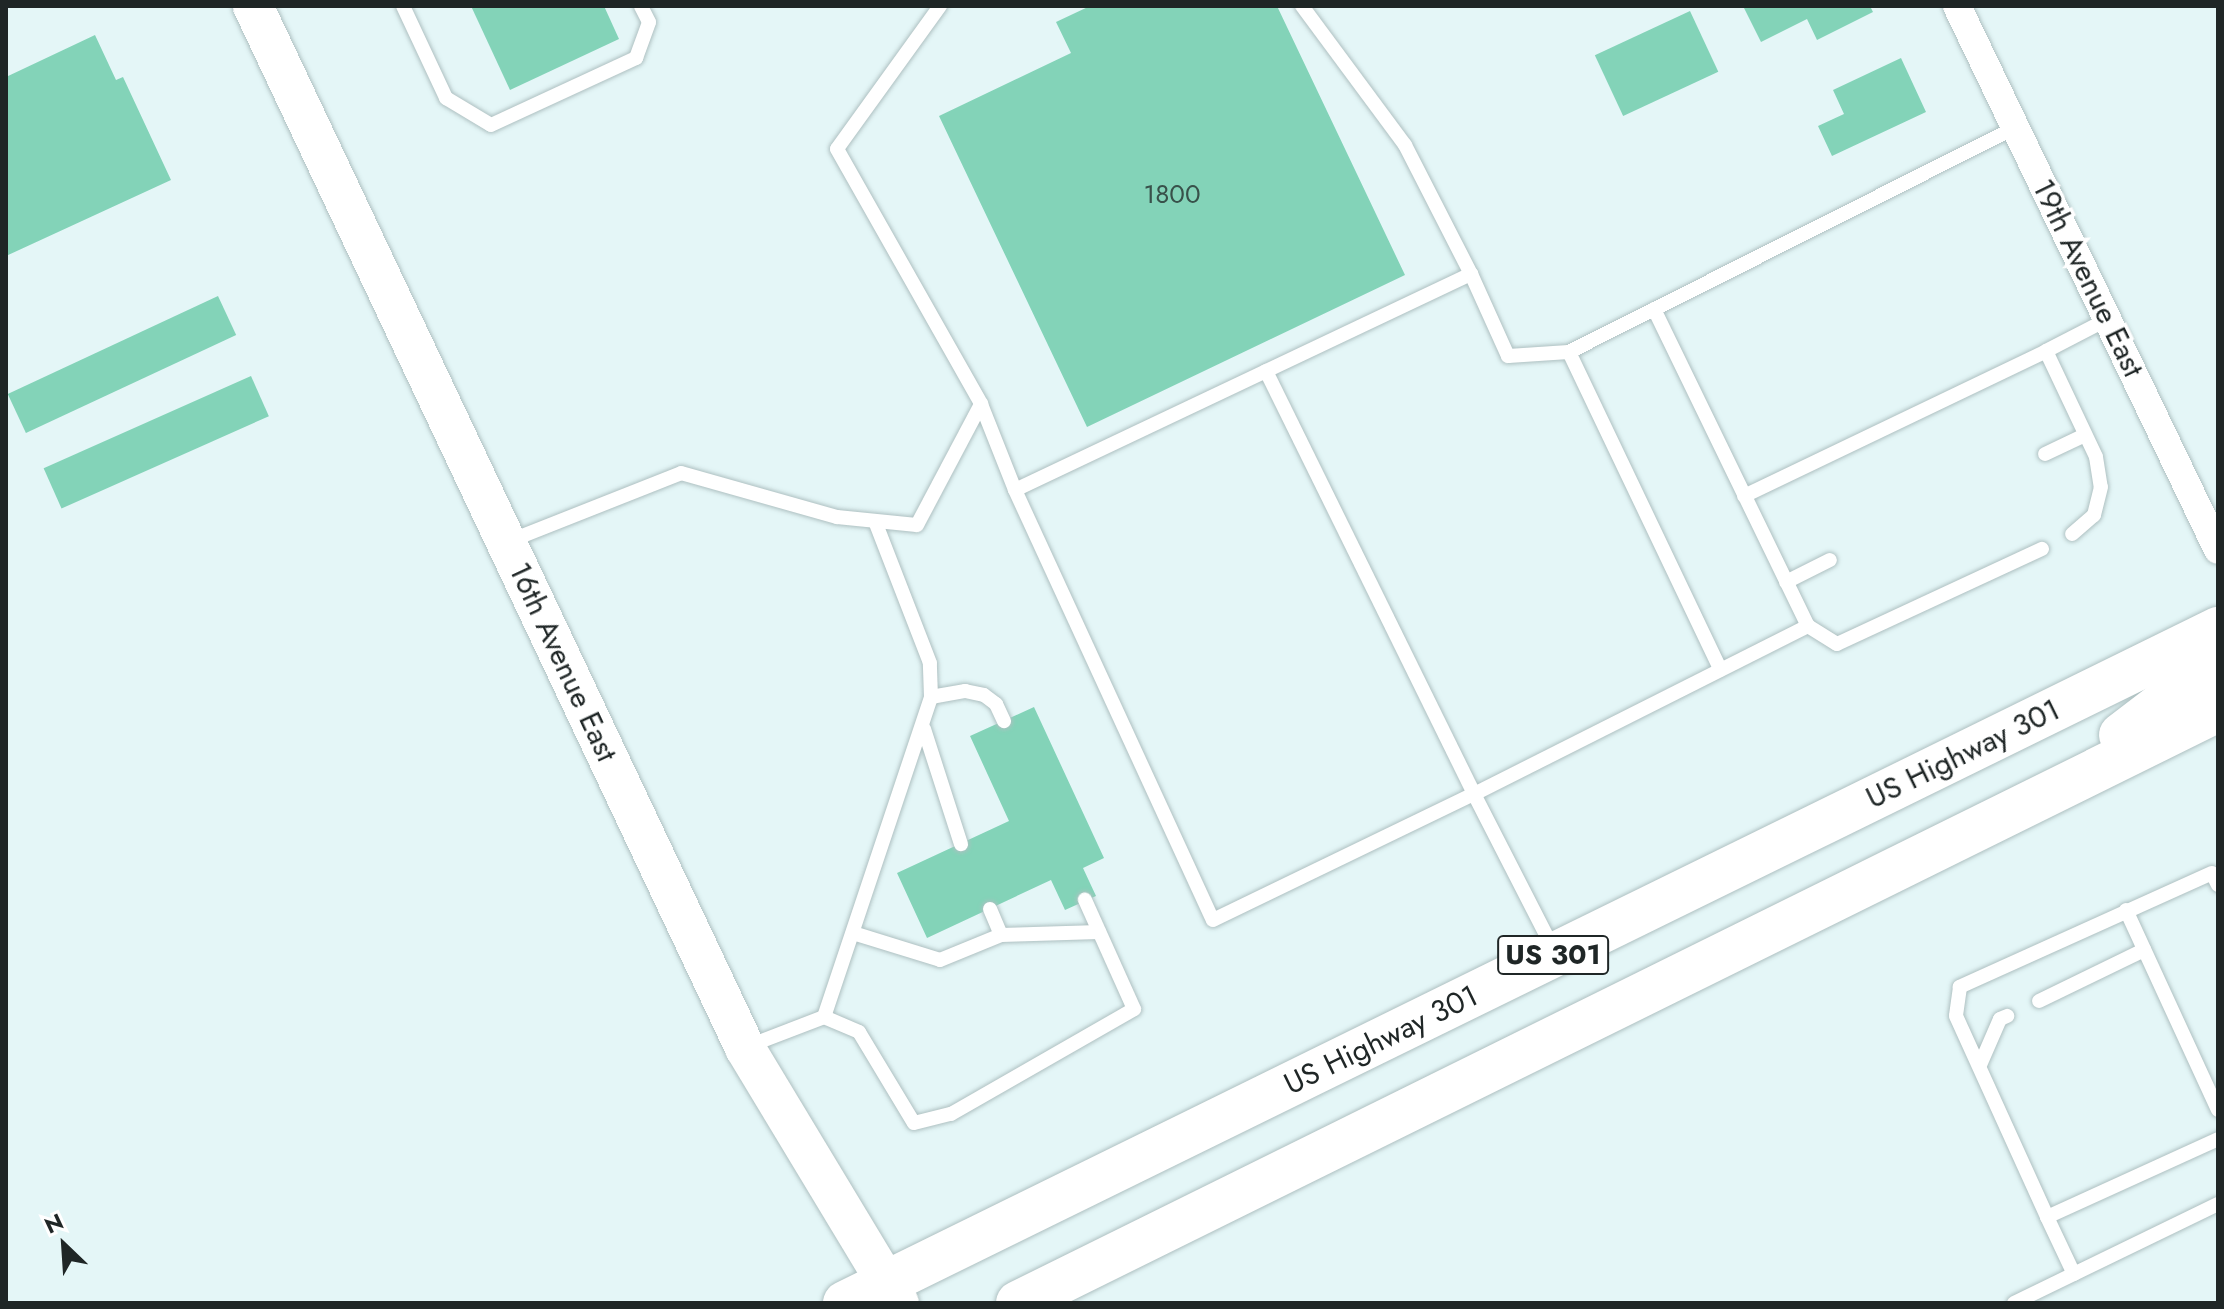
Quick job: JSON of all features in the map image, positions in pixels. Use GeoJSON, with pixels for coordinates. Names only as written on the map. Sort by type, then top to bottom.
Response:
{"type":"FeatureCollection","features":[{"type":"Feature","properties":{"kind":"main road","name":"US Highway 301"},"geometry":{"type":"LineString","coordinates":[[894,1292],[1556,954],[2218,629]]}},
{"type":"Feature","properties":{"kind":"main road"},"geometry":{"type":"LineString","coordinates":[[2022,806],[2218,661]]}},
{"type":"Feature","properties":{"kind":"main road","name":"US 301"},"geometry":{"type":"LineString","coordinates":[[1018,1303],[2218,710]]}},
{"type":"Feature","properties":{"kind":"main road","name":"US 301"},"geometry":{"type":"LineString","coordinates":[[845,1303],[894,1292]]}},
{"type":"Feature","properties":{"kind":"street","name":"16th Avenue East"},"geometry":{"type":"LineString","coordinates":[[253,6],[745,1048],[894,1292]]}},
{"type":"Feature","properties":{"kind":"street","name":"19th Avenue East"},"geometry":{"type":"LineString","coordinates":[[1957,6],[2218,550]]}},
{"type":"Feature","properties":{"kind":"lane"},"geometry":{"type":"LineString","coordinates":[[403,6],[446,98],[491,125],[636,58],[649,22],[641,6]]}},
{"type":"Feature","properties":{"kind":"lane"},"geometry":{"type":"LineString","coordinates":[[940,6],[837,149],[981,404],[1015,490],[1213,920],[1474,794],[1808,626]]}},
{"type":"Feature","properties":{"kind":"lane"},"geometry":{"type":"LineString","coordinates":[[1302,6],[1405,145],[1471,274],[1508,356],[1569,352],[2015,128]]}},
{"type":"Feature","properties":{"kind":"lane"},"geometry":{"type":"LineString","coordinates":[[1015,490],[1471,274]]}},
{"type":"Feature","properties":{"kind":"lane"},"geometry":{"type":"LineString","coordinates":[[1654,309],[1808,626],[1837,644],[2042,549]]}},
{"type":"Feature","properties":{"kind":"lane"},"geometry":{"type":"LineString","coordinates":[[1744,496],[2108,319]]}},
{"type":"Feature","properties":{"kind":"lane"},"geometry":{"type":"LineString","coordinates":[[2046,351],[2085,435],[2101,487],[2094,515],[2072,534]]}},
{"type":"Feature","properties":{"kind":"lane"},"geometry":{"type":"LineString","coordinates":[[1569,352],[1721,670]]}},
{"type":"Feature","properties":{"kind":"lane"},"geometry":{"type":"LineString","coordinates":[[1266,371],[1556,954]]}},
{"type":"Feature","properties":{"kind":"lane"},"geometry":{"type":"LineString","coordinates":[[506,543],[681,473],[837,517],[917,525],[981,404]]}},
{"type":"Feature","properties":{"kind":"lane"},"geometry":{"type":"LineString","coordinates":[[2045,454],[2085,435]]}},
{"type":"Feature","properties":{"kind":"lane"},"geometry":{"type":"LineString","coordinates":[[824,1017],[924,729],[931,697],[930,663],[875,521]]}},
{"type":"Feature","properties":{"kind":"lane"},"geometry":{"type":"LineString","coordinates":[[1786,582],[1830,560]]}},
{"type":"Feature","properties":{"kind":"lane"},"geometry":{"type":"LineString","coordinates":[[931,697],[965,691],[984,695],[996,704],[1004,721]]}},
{"type":"Feature","properties":{"kind":"lane"},"geometry":{"type":"LineString","coordinates":[[924,729],[961,844]]}},
{"type":"Feature","properties":{"kind":"lane"},"geometry":{"type":"LineString","coordinates":[[2074,1274],[1956,1016],[1960,987],[2212,873],[2218,885]]}},
{"type":"Feature","properties":{"kind":"lane"},"geometry":{"type":"LineString","coordinates":[[745,1048],[824,1017],[859,1032],[914,1123],[951,1114],[1134,1009],[1085,900]]}},
{"type":"Feature","properties":{"kind":"lane"},"geometry":{"type":"LineString","coordinates":[[990,909],[1001,935]]}},
{"type":"Feature","properties":{"kind":"lane"},"geometry":{"type":"LineString","coordinates":[[2126,910],[2218,1110]]}},
{"type":"Feature","properties":{"kind":"lane"},"geometry":{"type":"LineString","coordinates":[[853,933],[940,960],[1001,935],[1099,932]]}},
{"type":"Feature","properties":{"kind":"lane"},"geometry":{"type":"LineString","coordinates":[[2039,1001],[2144,950]]}},
{"type":"Feature","properties":{"kind":"lane"},"geometry":{"type":"LineString","coordinates":[[1980,1065],[2000,1019],[2007,1016]]}},
{"type":"Feature","properties":{"kind":"lane"},"geometry":{"type":"LineString","coordinates":[[2047,1217],[2218,1139]]}},
{"type":"Feature","properties":{"kind":"lane"},"geometry":{"type":"LineString","coordinates":[[2014,1303],[2218,1204]]}},
{"type":"Feature","properties":{"kind":"building"},"geometry":{"type":"Polygon","coordinates":[[[471,6],[604,6],[619,39],[510,90],[471,6]]]}},
{"type":"Feature","properties":{"kind":"building"},"geometry":{"type":"Polygon","coordinates":[[[1090,6],[1277,6],[1405,275],[1087,427],[939,116],[1071,53],[1056,22],[1090,6]]]}},
{"type":"Feature","properties":{"kind":"building"},"geometry":{"type":"Polygon","coordinates":[[[1743,6],[1870,6],[1873,12],[1817,40],[1807,19],[1761,42],[1743,6]]]}},
{"type":"Feature","properties":{"kind":"building"},"geometry":{"type":"Polygon","coordinates":[[[1690,11],[1718,72],[1623,116],[1595,55],[1690,11]]]}},
{"type":"Feature","properties":{"kind":"building"},"geometry":{"type":"Polygon","coordinates":[[[95,35],[116,80],[123,77],[171,180],[6,256],[6,77],[95,35]]]}},
{"type":"Feature","properties":{"kind":"building"},"geometry":{"type":"Polygon","coordinates":[[[1901,58],[1926,112],[1832,156],[1818,126],[1844,114],[1833,90],[1901,58]]]}},
{"type":"Feature","properties":{"kind":"building"},"geometry":{"type":"Polygon","coordinates":[[[218,296],[236,335],[26,433],[8,394],[218,296]]]}},
{"type":"Feature","properties":{"kind":"building"},"geometry":{"type":"Polygon","coordinates":[[[251,376],[269,416],[62,509],[44,468],[251,376]]]}},
{"type":"Feature","properties":{"kind":"building"},"geometry":{"type":"Polygon","coordinates":[[[1034,707],[1104,858],[1083,868],[1096,896],[1065,910],[1051,880],[927,938],[897,873],[1009,821],[970,736],[1034,707]]]}}]}
